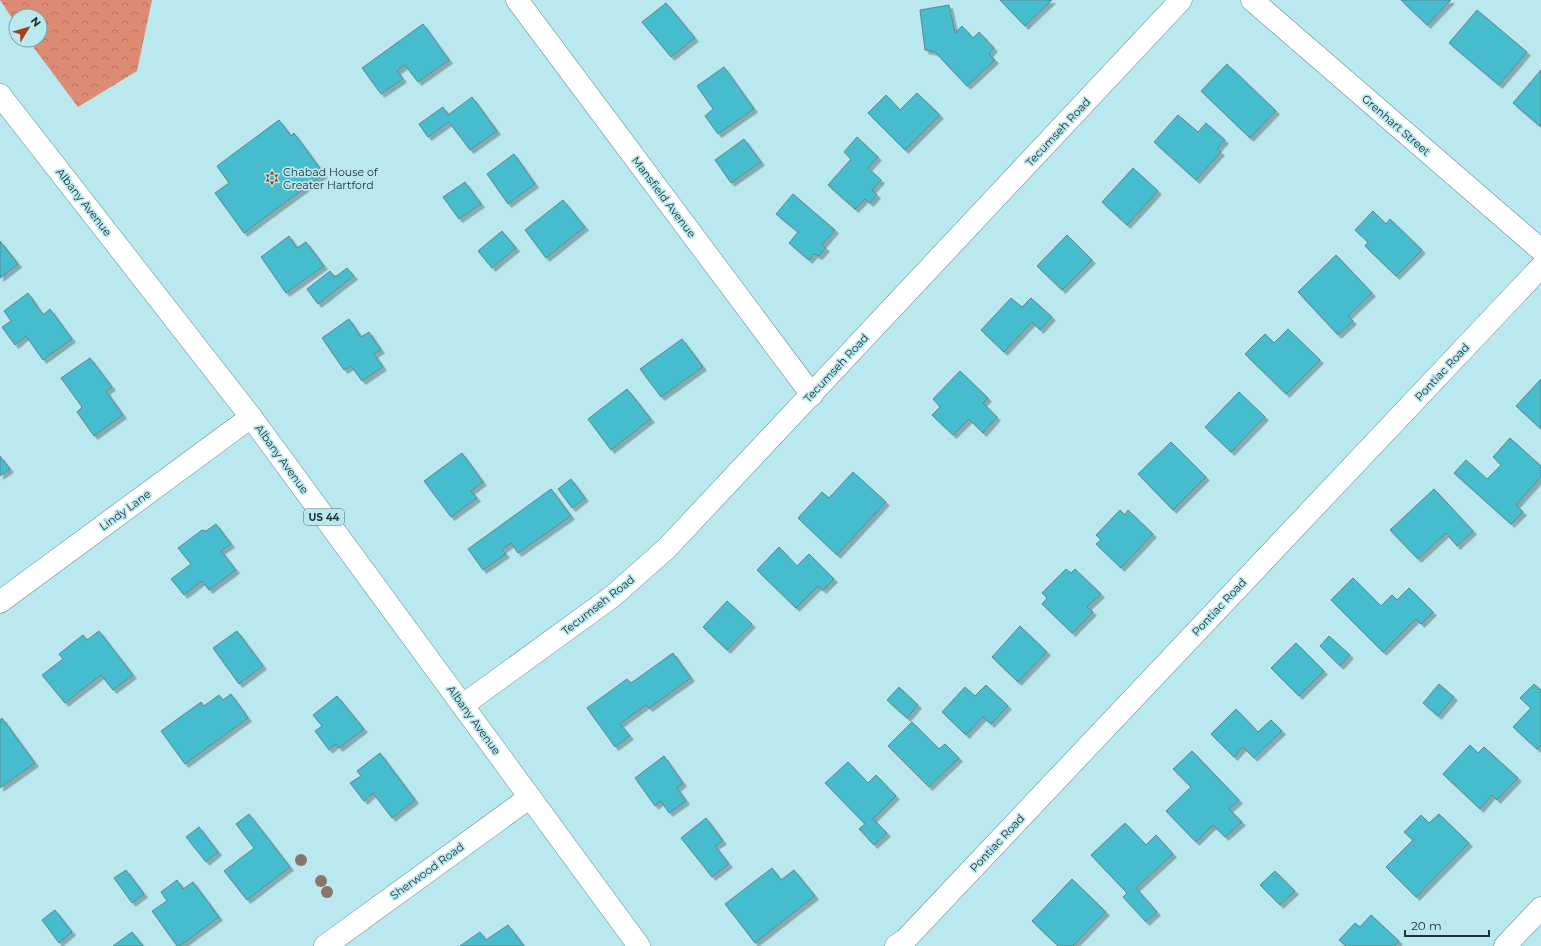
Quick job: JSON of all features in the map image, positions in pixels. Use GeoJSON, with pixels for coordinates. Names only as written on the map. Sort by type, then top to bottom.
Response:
{"type":"FeatureCollection","features":[{"type":"Feature","properties":{"kind":"main road","name":"Mansfield Avenue"},"geometry":{"type":"LineString","coordinates":[[517,0],[812,395]]}},
{"type":"Feature","properties":{"kind":"main road","name":"Tecumseh Road"},"geometry":{"type":"LineString","coordinates":[[463,705],[613,596],[667,548],[1181,0]]}},
{"type":"Feature","properties":{"kind":"main road","name":"Grenhart Street"},"geometry":{"type":"LineString","coordinates":[[1252,0],[1541,250]]}},
{"type":"Feature","properties":{"kind":"main road","name":"Albany Avenue"},"geometry":{"type":"LineString","coordinates":[[0,95],[251,417],[639,946]]}},
{"type":"Feature","properties":{"kind":"main road","name":"Pontiac Road"},"geometry":{"type":"LineString","coordinates":[[896,946],[905,940],[1541,267]]}},
{"type":"Feature","properties":{"kind":"main road","name":"Lindy Lane"},"geometry":{"type":"LineString","coordinates":[[0,602],[251,417]]}},
{"type":"Feature","properties":{"kind":"main road","name":"Sherwood Road"},"geometry":{"type":"LineString","coordinates":[[325,946],[530,797]]}},
{"type":"Feature","properties":{"kind":"main road"},"geometry":{"type":"LineString","coordinates":[[1505,946],[1541,908]]}},
{"type":"Feature","properties":{"kind":"green space"},"geometry":{"type":"Polygon","coordinates":[[[0,0],[152,0],[137,71],[78,107],[34,48],[48,48],[48,8],[8,8],[8,12],[0,0]]]}},
{"type":"Feature","properties":{"kind":"building"},"geometry":{"type":"Polygon","coordinates":[[[1000,0],[1052,0],[1025,26],[1000,0]]]}},
{"type":"Feature","properties":{"kind":"building"},"geometry":{"type":"Polygon","coordinates":[[[1401,0],[1451,0],[1427,25],[1401,0]]]}},
{"type":"Feature","properties":{"kind":"building"},"geometry":{"type":"Polygon","coordinates":[[[666,3],[695,38],[671,57],[642,22],[666,3]]]}},
{"type":"Feature","properties":{"kind":"building"},"geometry":{"type":"Polygon","coordinates":[[[949,5],[955,33],[962,26],[973,38],[979,32],[994,48],[989,54],[995,60],[967,86],[935,52],[925,50],[920,10],[949,5]]]}},
{"type":"Feature","properties":{"kind":"building"},"geometry":{"type":"Polygon","coordinates":[[[1477,10],[1527,52],[1499,85],[1449,43],[1477,10]]]}},
{"type":"Feature","properties":{"kind":"building"},"geometry":{"type":"Polygon","coordinates":[[[423,24],[449,60],[418,82],[405,65],[397,71],[403,79],[381,94],[362,68],[423,24]]]}},
{"type":"Feature","properties":{"kind":"building"},"geometry":{"type":"Polygon","coordinates":[[[1227,64],[1276,111],[1250,138],[1201,91],[1227,64]]]}},
{"type":"Feature","properties":{"kind":"building"},"geometry":{"type":"Polygon","coordinates":[[[724,67],[754,109],[718,134],[705,116],[713,109],[697,86],[724,67]]]}},
{"type":"Feature","properties":{"kind":"building"},"geometry":{"type":"Polygon","coordinates":[[[1541,70],[1541,127],[1513,103],[1541,70]]]}},
{"type":"Feature","properties":{"kind":"building"},"geometry":{"type":"Polygon","coordinates":[[[917,93],[940,115],[905,150],[868,113],[886,95],[900,110],[917,93]]]}},
{"type":"Feature","properties":{"kind":"building"},"geometry":{"type":"Polygon","coordinates":[[[472,97],[497,131],[470,150],[449,122],[428,137],[419,124],[443,107],[448,115],[472,97]]]}},
{"type":"Feature","properties":{"kind":"building"},"geometry":{"type":"Polygon","coordinates":[[[1178,115],[1198,132],[1206,123],[1225,140],[1217,149],[1221,152],[1196,180],[1154,142],[1178,115]]]}},
{"type":"Feature","properties":{"kind":"building","name":"Chabad House of Greater Hartford"},"geometry":{"type":"Polygon","coordinates":[[[279,120],[291,136],[294,133],[324,174],[244,233],[215,193],[229,183],[217,166],[279,120]]]}},
{"type":"Feature","properties":{"kind":"building"},"geometry":{"type":"Polygon","coordinates":[[[857,137],[878,157],[868,168],[881,180],[872,190],[877,195],[870,203],[865,199],[855,209],[828,185],[851,159],[844,152],[857,137]]]}},
{"type":"Feature","properties":{"kind":"building"},"geometry":{"type":"Polygon","coordinates":[[[744,139],[761,162],[731,183],[715,160],[744,139]]]}},
{"type":"Feature","properties":{"kind":"building"},"geometry":{"type":"Polygon","coordinates":[[[514,154],[535,184],[508,204],[487,174],[514,154]]]}},
{"type":"Feature","properties":{"kind":"building"},"geometry":{"type":"Polygon","coordinates":[[[1133,168],[1158,191],[1127,225],[1102,202],[1133,168]]]}},
{"type":"Feature","properties":{"kind":"building"},"geometry":{"type":"Polygon","coordinates":[[[465,182],[481,204],[459,219],[443,197],[465,182]]]}},
{"type":"Feature","properties":{"kind":"building"},"geometry":{"type":"Polygon","coordinates":[[[793,194],[835,230],[822,245],[826,248],[819,256],[814,254],[809,260],[789,243],[798,232],[776,214],[793,194]]]}},
{"type":"Feature","properties":{"kind":"building"},"geometry":{"type":"Polygon","coordinates":[[[563,200],[585,227],[546,258],[525,230],[563,200]]]}},
{"type":"Feature","properties":{"kind":"building"},"geometry":{"type":"Polygon","coordinates":[[[1373,211],[1386,224],[1390,219],[1422,250],[1396,276],[1365,246],[1368,242],[1355,230],[1373,211]]]}},
{"type":"Feature","properties":{"kind":"building"},"geometry":{"type":"Polygon","coordinates":[[[502,231],[516,248],[492,268],[478,251],[502,231]]]}},
{"type":"Feature","properties":{"kind":"building"},"geometry":{"type":"Polygon","coordinates":[[[1067,235],[1092,260],[1062,290],[1037,266],[1067,235]]]}},
{"type":"Feature","properties":{"kind":"building"},"geometry":{"type":"Polygon","coordinates":[[[289,236],[297,248],[306,242],[324,266],[286,293],[261,257],[289,236]]]}},
{"type":"Feature","properties":{"kind":"building"},"geometry":{"type":"Polygon","coordinates":[[[0,241],[18,264],[0,278],[0,241]]]}},
{"type":"Feature","properties":{"kind":"building"},"geometry":{"type":"Polygon","coordinates":[[[1336,255],[1372,293],[1348,316],[1353,321],[1338,335],[1298,292],[1336,255]]]}},
{"type":"Feature","properties":{"kind":"building"},"geometry":{"type":"Polygon","coordinates":[[[347,268],[354,276],[318,304],[307,289],[330,271],[335,277],[347,268]]]}},
{"type":"Feature","properties":{"kind":"building"},"geometry":{"type":"Polygon","coordinates":[[[28,293],[43,315],[50,309],[72,339],[43,360],[26,336],[15,345],[2,327],[11,321],[4,311],[28,293]]]}},
{"type":"Feature","properties":{"kind":"building"},"geometry":{"type":"Polygon","coordinates":[[[1011,298],[1022,307],[1031,298],[1052,317],[1040,330],[1032,322],[1004,352],[981,330],[1011,298]]]}},
{"type":"Feature","properties":{"kind":"building"},"geometry":{"type":"Polygon","coordinates":[[[349,319],[361,337],[369,332],[381,350],[374,354],[383,367],[362,381],[351,366],[344,370],[322,338],[349,319]]]}},
{"type":"Feature","properties":{"kind":"building"},"geometry":{"type":"Polygon","coordinates":[[[1288,329],[1320,360],[1286,394],[1245,354],[1265,334],[1274,343],[1288,329]]]}},
{"type":"Feature","properties":{"kind":"building"},"geometry":{"type":"Polygon","coordinates":[[[682,339],[703,367],[661,397],[640,369],[682,339]]]}},
{"type":"Feature","properties":{"kind":"building"},"geometry":{"type":"Polygon","coordinates":[[[90,358],[112,387],[106,391],[123,415],[94,436],[77,412],[82,407],[61,378],[90,358]]]}},
{"type":"Feature","properties":{"kind":"building"},"geometry":{"type":"Polygon","coordinates":[[[960,371],[988,398],[983,403],[997,417],[983,433],[969,419],[953,435],[932,415],[940,407],[933,399],[960,371]]]}},
{"type":"Feature","properties":{"kind":"building"},"geometry":{"type":"Polygon","coordinates":[[[1541,379],[1541,429],[1516,406],[1541,379]]]}},
{"type":"Feature","properties":{"kind":"building"},"geometry":{"type":"Polygon","coordinates":[[[627,389],[651,419],[611,450],[588,419],[627,389]]]}},
{"type":"Feature","properties":{"kind":"building"},"geometry":{"type":"Polygon","coordinates":[[[1239,392],[1265,417],[1231,452],[1205,427],[1239,392]]]}},
{"type":"Feature","properties":{"kind":"building"},"geometry":{"type":"Polygon","coordinates":[[[1510,438],[1541,466],[1541,477],[1516,505],[1523,512],[1511,524],[1454,473],[1466,460],[1487,479],[1501,465],[1493,457],[1510,438]]]}},
{"type":"Feature","properties":{"kind":"building"},"geometry":{"type":"Polygon","coordinates":[[[1171,442],[1206,477],[1173,510],[1138,474],[1171,442]]]}},
{"type":"Feature","properties":{"kind":"building"},"geometry":{"type":"Polygon","coordinates":[[[462,453],[483,482],[471,491],[477,498],[451,517],[424,481],[462,453]]]}},
{"type":"Feature","properties":{"kind":"building"},"geometry":{"type":"Polygon","coordinates":[[[0,456],[10,469],[0,476],[0,456]]]}},
{"type":"Feature","properties":{"kind":"building"},"geometry":{"type":"Polygon","coordinates":[[[853,472],[886,502],[837,555],[798,518],[822,492],[829,498],[853,472]]]}},
{"type":"Feature","properties":{"kind":"building"},"geometry":{"type":"Polygon","coordinates":[[[571,479],[585,498],[572,508],[558,489],[571,479]]]}},
{"type":"Feature","properties":{"kind":"building"},"geometry":{"type":"Polygon","coordinates":[[[551,489],[571,516],[518,553],[511,543],[502,550],[506,554],[483,570],[468,549],[551,489]]]}},
{"type":"Feature","properties":{"kind":"building"},"geometry":{"type":"Polygon","coordinates":[[[1434,489],[1473,531],[1457,546],[1446,533],[1418,559],[1390,530],[1434,489]]]}},
{"type":"Feature","properties":{"kind":"building"},"geometry":{"type":"Polygon","coordinates":[[[1120,510],[1125,515],[1128,510],[1153,534],[1121,568],[1096,544],[1101,540],[1096,535],[1120,510]]]}},
{"type":"Feature","properties":{"kind":"building"},"geometry":{"type":"Polygon","coordinates":[[[216,524],[231,544],[221,551],[236,570],[209,590],[202,581],[184,595],[171,579],[191,564],[178,548],[202,530],[206,531],[216,524]]]}},
{"type":"Feature","properties":{"kind":"building"},"geometry":{"type":"Polygon","coordinates":[[[779,547],[797,566],[809,554],[834,579],[823,590],[818,586],[796,608],[757,570],[779,547]]]}},
{"type":"Feature","properties":{"kind":"building"},"geometry":{"type":"Polygon","coordinates":[[[1066,569],[1071,573],[1075,569],[1101,594],[1087,607],[1093,612],[1072,633],[1042,604],[1047,598],[1042,593],[1066,569]]]}},
{"type":"Feature","properties":{"kind":"building"},"geometry":{"type":"Polygon","coordinates":[[[1353,578],[1381,606],[1392,595],[1397,600],[1409,588],[1433,612],[1421,624],[1416,619],[1383,652],[1331,600],[1353,578]]]}},
{"type":"Feature","properties":{"kind":"building"},"geometry":{"type":"Polygon","coordinates":[[[727,601],[752,624],[727,650],[703,627],[727,601]]]}},
{"type":"Feature","properties":{"kind":"building"},"geometry":{"type":"Polygon","coordinates":[[[1020,626],[1047,652],[1018,682],[992,657],[1020,626]]]}},
{"type":"Feature","properties":{"kind":"building"},"geometry":{"type":"Polygon","coordinates":[[[99,631],[133,675],[113,690],[101,675],[65,703],[42,675],[63,659],[59,654],[83,635],[87,640],[99,631]]]}},
{"type":"Feature","properties":{"kind":"building"},"geometry":{"type":"Polygon","coordinates":[[[237,631],[263,666],[239,684],[213,648],[237,631]]]}},
{"type":"Feature","properties":{"kind":"building"},"geometry":{"type":"Polygon","coordinates":[[[1329,636],[1350,655],[1340,666],[1320,646],[1329,636]]]}},
{"type":"Feature","properties":{"kind":"building"},"geometry":{"type":"Polygon","coordinates":[[[1296,643],[1324,671],[1299,696],[1271,668],[1296,643]]]}},
{"type":"Feature","properties":{"kind":"building"},"geometry":{"type":"Polygon","coordinates":[[[673,653],[691,678],[649,708],[646,705],[620,724],[630,736],[615,747],[587,708],[627,679],[631,683],[673,653]]]}},
{"type":"Feature","properties":{"kind":"building"},"geometry":{"type":"Polygon","coordinates":[[[1439,684],[1454,697],[1438,716],[1423,703],[1439,684]]]}},
{"type":"Feature","properties":{"kind":"building"},"geometry":{"type":"Polygon","coordinates":[[[1534,684],[1541,690],[1541,745],[1537,749],[1513,727],[1531,708],[1520,698],[1534,684]]]}},
{"type":"Feature","properties":{"kind":"building"},"geometry":{"type":"Polygon","coordinates":[[[986,685],[1008,706],[991,724],[983,717],[966,735],[942,712],[965,687],[975,696],[986,685]]]}},
{"type":"Feature","properties":{"kind":"building"},"geometry":{"type":"Polygon","coordinates":[[[899,687],[918,705],[907,718],[887,700],[899,687]]]}},
{"type":"Feature","properties":{"kind":"building"},"geometry":{"type":"Polygon","coordinates":[[[231,694],[248,718],[185,764],[161,731],[201,702],[204,706],[219,695],[223,700],[231,694]]]}},
{"type":"Feature","properties":{"kind":"building"},"geometry":{"type":"Polygon","coordinates":[[[337,696],[364,729],[339,748],[336,744],[329,750],[315,731],[322,726],[313,715],[337,696]]]}},
{"type":"Feature","properties":{"kind":"building"},"geometry":{"type":"Polygon","coordinates":[[[1236,709],[1258,732],[1271,720],[1282,731],[1254,758],[1243,747],[1234,757],[1211,734],[1236,709]]]}},
{"type":"Feature","properties":{"kind":"building"},"geometry":{"type":"Polygon","coordinates":[[[2,718],[35,763],[0,788],[0,720],[2,718]]]}},
{"type":"Feature","properties":{"kind":"building"},"geometry":{"type":"Polygon","coordinates":[[[912,722],[939,749],[945,744],[959,758],[929,787],[888,746],[912,722]]]}},
{"type":"Feature","properties":{"kind":"building"},"geometry":{"type":"Polygon","coordinates":[[[1470,745],[1478,753],[1484,747],[1518,778],[1497,800],[1492,795],[1480,809],[1443,774],[1470,745]]]}},
{"type":"Feature","properties":{"kind":"building"},"geometry":{"type":"Polygon","coordinates":[[[1192,751],[1239,800],[1229,809],[1242,822],[1225,837],[1213,825],[1196,842],[1166,811],[1191,787],[1173,769],[1192,751]]]}},
{"type":"Feature","properties":{"kind":"building"},"geometry":{"type":"Polygon","coordinates":[[[380,753],[415,800],[392,818],[373,793],[364,801],[350,783],[361,776],[357,771],[380,753]]]}},
{"type":"Feature","properties":{"kind":"building"},"geometry":{"type":"Polygon","coordinates":[[[664,756],[683,783],[677,788],[686,801],[669,813],[661,801],[655,806],[635,778],[664,756]]]}},
{"type":"Feature","properties":{"kind":"building"},"geometry":{"type":"Polygon","coordinates":[[[848,762],[868,783],[876,775],[896,796],[873,819],[887,833],[874,845],[859,829],[865,824],[825,783],[848,762]]]}},
{"type":"Feature","properties":{"kind":"building"},"geometry":{"type":"Polygon","coordinates":[[[249,814],[290,867],[247,900],[224,871],[254,848],[236,824],[249,814]]]}},
{"type":"Feature","properties":{"kind":"building"},"geometry":{"type":"Polygon","coordinates":[[[1439,814],[1469,843],[1416,897],[1386,867],[1413,840],[1404,832],[1421,815],[1429,823],[1439,814]]]}},
{"type":"Feature","properties":{"kind":"building"},"geometry":{"type":"Polygon","coordinates":[[[706,818],[723,841],[715,846],[729,864],[712,877],[681,838],[706,818]]]}},
{"type":"Feature","properties":{"kind":"building"},"geometry":{"type":"Polygon","coordinates":[[[1125,823],[1146,845],[1156,835],[1173,854],[1136,888],[1157,912],[1146,922],[1123,897],[1127,893],[1091,855],[1125,823]]]}},
{"type":"Feature","properties":{"kind":"building"},"geometry":{"type":"Polygon","coordinates":[[[199,827],[218,852],[206,862],[186,837],[199,827]]]}},
{"type":"Feature","properties":{"kind":"building"},"geometry":{"type":"Polygon","coordinates":[[[772,868],[781,880],[794,870],[815,896],[755,943],[725,904],[772,868]]]}},
{"type":"Feature","properties":{"kind":"building"},"geometry":{"type":"Polygon","coordinates":[[[126,870],[144,894],[132,903],[114,878],[126,870]]]}},
{"type":"Feature","properties":{"kind":"building"},"geometry":{"type":"Polygon","coordinates":[[[1275,871],[1295,891],[1280,905],[1260,885],[1275,871]]]}},
{"type":"Feature","properties":{"kind":"building"},"geometry":{"type":"Polygon","coordinates":[[[1072,879],[1106,912],[1073,946],[1058,946],[1032,921],[1072,879]]]}},
{"type":"Feature","properties":{"kind":"building"},"geometry":{"type":"Polygon","coordinates":[[[177,880],[183,889],[193,882],[219,917],[180,946],[177,946],[152,911],[167,901],[161,892],[177,880]]]}},
{"type":"Feature","properties":{"kind":"building"},"geometry":{"type":"Polygon","coordinates":[[[55,910],[72,932],[59,943],[42,920],[55,910]]]}},
{"type":"Feature","properties":{"kind":"building"},"geometry":{"type":"Polygon","coordinates":[[[1371,915],[1399,941],[1395,946],[1346,946],[1339,940],[1355,923],[1360,927],[1371,915]]]}},
{"type":"Feature","properties":{"kind":"building"},"geometry":{"type":"Polygon","coordinates":[[[508,925],[524,946],[460,946],[480,932],[486,940],[508,925]]]}},
{"type":"Feature","properties":{"kind":"building"},"geometry":{"type":"Polygon","coordinates":[[[132,932],[143,946],[113,946],[132,932]]]}},
{"type":"Feature","properties":{"kind":"place","name":"Chabad House of Greater Hartford"},"geometry":{"type":"Point","coordinates":[272,178]}}]}
